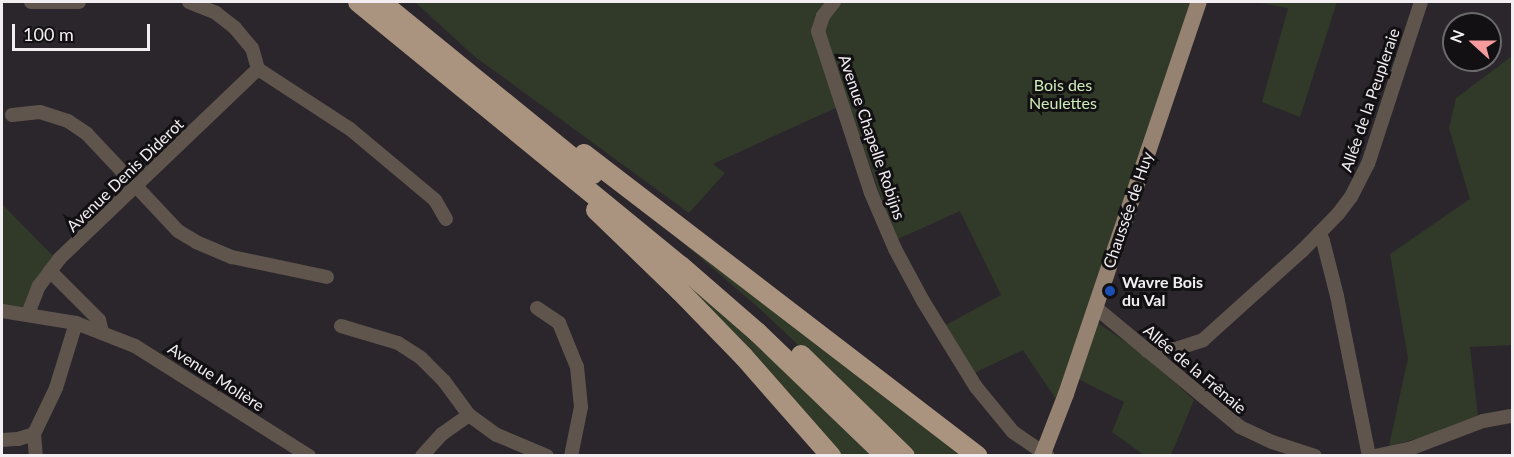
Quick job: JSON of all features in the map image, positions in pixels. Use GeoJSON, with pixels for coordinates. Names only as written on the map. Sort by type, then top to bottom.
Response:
{"type":"FeatureCollection","features":[{"type":"Feature","properties":{"kind":"highway"},"geometry":{"type":"LineString","coordinates":[[357,2],[520,123],[751,309],[905,456]]}},
{"type":"Feature","properties":{"kind":"highway"},"geometry":{"type":"LineString","coordinates":[[381,2],[742,319],[886,456]]}},
{"type":"Feature","properties":{"kind":"highway"},"geometry":{"type":"LineString","coordinates":[[520,123],[519,143],[586,201],[704,315],[831,456]]}},
{"type":"Feature","properties":{"kind":"highway"},"geometry":{"type":"LineString","coordinates":[[520,123],[544,123],[977,456]]}},
{"type":"Feature","properties":{"kind":"main road","name":"Chaussée de Huy"},"geometry":{"type":"LineString","coordinates":[[1044,455],[1199,2]]}},
{"type":"Feature","properties":{"kind":"street"},"geometry":{"type":"LineString","coordinates":[[31,2],[79,2]]}},
{"type":"Feature","properties":{"kind":"street"},"geometry":{"type":"LineString","coordinates":[[189,2],[216,13],[235,28],[252,48],[258,69],[350,129],[435,200],[446,219]]}},
{"type":"Feature","properties":{"kind":"street","name":"Avenue Chapelle Robijns"},"geometry":{"type":"LineString","coordinates":[[834,2],[823,16],[818,32],[871,193],[895,249],[923,301],[976,387],[1013,432],[1044,455]]}},
{"type":"Feature","properties":{"kind":"street","name":"Allée de la Peupleraie"},"geometry":{"type":"LineString","coordinates":[[1147,351],[1179,348],[1203,340],[1319,233],[1351,197],[1368,164],[1421,2]]}},
{"type":"Feature","properties":{"kind":"street","name":"Avenue Denis Diderot"},"geometry":{"type":"LineString","coordinates":[[28,314],[39,285],[50,271],[258,69]]}},
{"type":"Feature","properties":{"kind":"street"},"geometry":{"type":"LineString","coordinates":[[12,115],[40,112],[68,121],[87,134],[178,231],[196,242],[232,257],[327,277]]}},
{"type":"Feature","properties":{"kind":"street"},"geometry":{"type":"LineString","coordinates":[[1319,233],[1323,240],[1337,296],[1369,456]]}},
{"type":"Feature","properties":{"kind":"street"},"geometry":{"type":"LineString","coordinates":[[50,271],[99,320],[102,332]]}},
{"type":"Feature","properties":{"kind":"street","name":"Allée de la Frênaie"},"geometry":{"type":"LineString","coordinates":[[1095,307],[1239,427],[1272,442],[1315,456]]}},
{"type":"Feature","properties":{"kind":"street"},"geometry":{"type":"LineString","coordinates":[[537,309],[559,322],[577,367],[581,407],[571,456]]}},
{"type":"Feature","properties":{"kind":"street","name":"Avenue Molière"},"geometry":{"type":"LineString","coordinates":[[2,312],[28,314],[76,323],[135,345],[309,456]]}},
{"type":"Feature","properties":{"kind":"street"},"geometry":{"type":"LineString","coordinates":[[36,456],[34,434],[56,388],[76,323]]}},
{"type":"Feature","properties":{"kind":"street"},"geometry":{"type":"LineString","coordinates":[[340,326],[398,344],[421,358],[444,381],[469,415],[497,435],[547,456]]}},
{"type":"Feature","properties":{"kind":"street"},"geometry":{"type":"LineString","coordinates":[[423,456],[442,434],[469,415]]}},
{"type":"Feature","properties":{"kind":"street"},"geometry":{"type":"LineString","coordinates":[[1376,456],[1412,448],[1483,421],[1512,416]]}},
{"type":"Feature","properties":{"kind":"street"},"geometry":{"type":"LineString","coordinates":[[2,440],[18,439],[34,434]]}},
{"type":"Feature","properties":{"kind":"green space","name":"Bois des Neulettes"},"geometry":{"type":"Polygon","coordinates":[[[415,2],[1192,2],[1056,399],[1023,350],[970,375],[942,327],[1001,295],[960,211],[896,240],[817,15],[840,106],[713,164],[725,173],[689,213],[474,56],[415,2]]]}},
{"type":"Feature","properties":{"kind":"green space"},"geometry":{"type":"Polygon","coordinates":[[[1255,2],[1337,2],[1300,117],[1262,102],[1288,8],[1255,2]]]}},
{"type":"Feature","properties":{"kind":"green space"},"geometry":{"type":"Polygon","coordinates":[[[1512,56],[1512,345],[1470,347],[1478,416],[1434,434],[1389,446],[1408,358],[1390,254],[1470,199],[1449,128],[1456,98],[1491,72],[1502,72],[1502,64],[1512,56]]]}},
{"type":"Feature","properties":{"kind":"green space"},"geometry":{"type":"Polygon","coordinates":[[[605,176],[969,455],[914,455],[759,308],[605,176]]]}},
{"type":"Feature","properties":{"kind":"green space"},"geometry":{"type":"Polygon","coordinates":[[[2,204],[55,258],[34,284],[23,310],[2,307],[2,204]]]}},
{"type":"Feature","properties":{"kind":"green space"},"geometry":{"type":"Polygon","coordinates":[[[646,250],[700,292],[876,455],[838,455],[646,250]]]}},
{"type":"Feature","properties":{"kind":"green space"},"geometry":{"type":"Polygon","coordinates":[[[1098,323],[1142,353],[1194,400],[1171,455],[1144,455],[1112,432],[1124,402],[1078,379],[1098,323]]]}},
{"type":"Feature","properties":{"kind":"place","name":"Wavre Bois du Val"},"geometry":{"type":"Point","coordinates":[1110,291]}}]}
